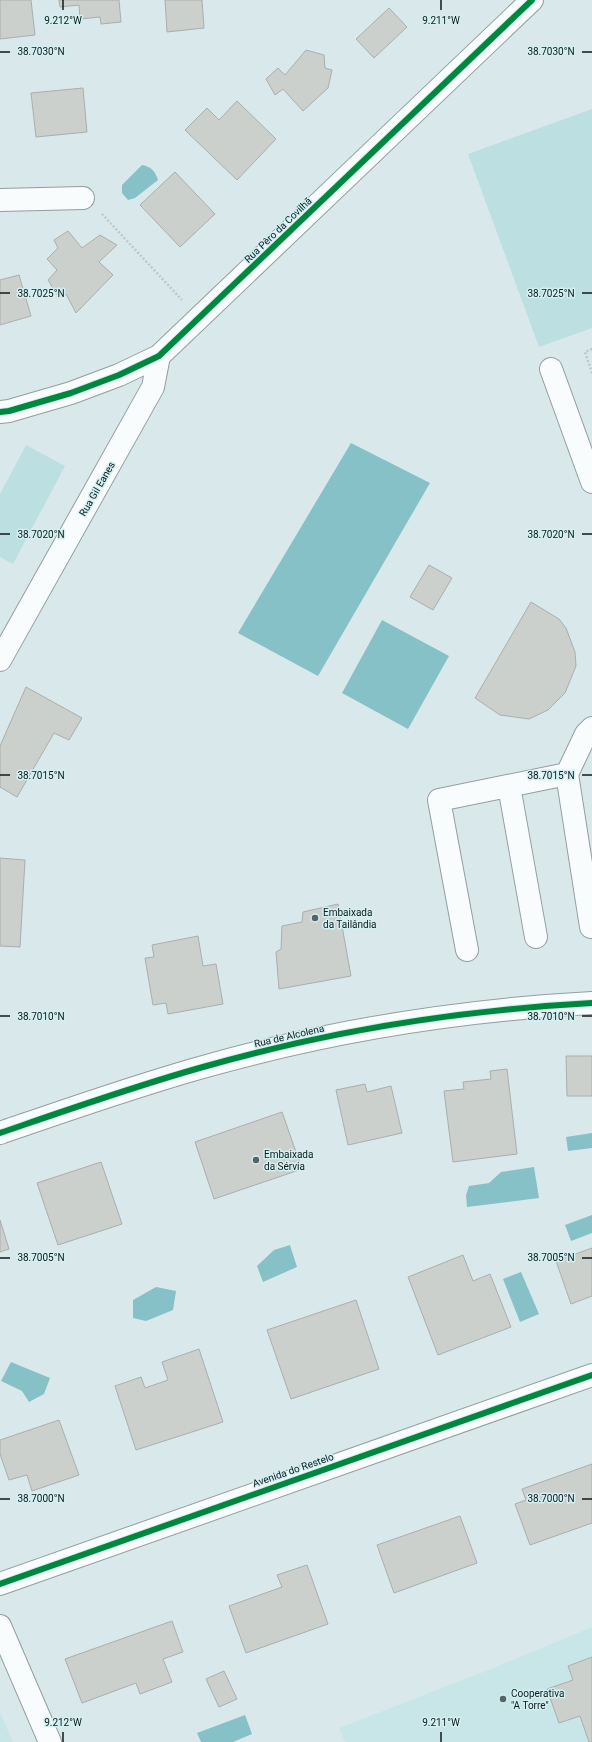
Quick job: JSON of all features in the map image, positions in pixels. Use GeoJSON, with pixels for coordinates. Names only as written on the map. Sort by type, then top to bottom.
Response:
{"type":"FeatureCollection","features":[{"type":"Feature","properties":{"kind":"street","name":"Rua Pêro da Covilhã"},"geometry":{"type":"LineString","coordinates":[[0,412],[9,411],[71,393],[119,375],[159,356],[200,319],[525,3]]}},
{"type":"Feature","properties":{"kind":"street"},"geometry":{"type":"LineString","coordinates":[[0,200],[83,198]]}},
{"type":"Feature","properties":{"kind":"street","name":"Rua Gil Eanes"},"geometry":{"type":"LineString","coordinates":[[0,660],[153,387],[159,356]]}},
{"type":"Feature","properties":{"kind":"street"},"geometry":{"type":"LineString","coordinates":[[551,369],[592,482]]}},
{"type":"Feature","properties":{"kind":"street"},"geometry":{"type":"LineString","coordinates":[[591,927],[567,774],[586,734],[592,728]]}},
{"type":"Feature","properties":{"kind":"street"},"geometry":{"type":"LineString","coordinates":[[467,950],[439,800],[567,774]]}},
{"type":"Feature","properties":{"kind":"street"},"geometry":{"type":"LineString","coordinates":[[509,786],[536,937]]}},
{"type":"Feature","properties":{"kind":"street","name":"Rua de Alcolena"},"geometry":{"type":"LineString","coordinates":[[0,1133],[133,1088],[278,1048],[426,1020],[500,1011],[592,1003]]}},
{"type":"Feature","properties":{"kind":"street","name":"Avenida do Restelo"},"geometry":{"type":"LineString","coordinates":[[0,1584],[592,1375]]}},
{"type":"Feature","properties":{"kind":"street"},"geometry":{"type":"LineString","coordinates":[[0,1626],[50,1742]]}},
{"type":"Feature","properties":{"kind":"path"},"geometry":{"type":"LineString","coordinates":[[109,220],[200,319]]}},
{"type":"Feature","properties":{"kind":"path"},"geometry":{"type":"LineString","coordinates":[[592,349],[585,352],[592,373]]}},
{"type":"Feature","properties":{"kind":"shaded area"},"geometry":{"type":"Polygon","coordinates":[[[592,109],[592,328],[539,347],[468,154],[592,109]]]}},
{"type":"Feature","properties":{"kind":"shaded area"},"geometry":{"type":"Polygon","coordinates":[[[142,165],[153,170],[158,180],[135,198],[128,200],[122,193],[122,185],[142,165]]]}},
{"type":"Feature","properties":{"kind":"shaded area"},"geometry":{"type":"Polygon","coordinates":[[[351,443],[430,483],[318,676],[238,633],[351,443]]]}},
{"type":"Feature","properties":{"kind":"shaded area"},"geometry":{"type":"Polygon","coordinates":[[[26,445],[65,466],[13,564],[0,557],[0,494],[26,445]]]}},
{"type":"Feature","properties":{"kind":"shaded area"},"geometry":{"type":"Polygon","coordinates":[[[382,620],[449,656],[408,729],[342,693],[382,620]]]}},
{"type":"Feature","properties":{"kind":"shaded area"},"geometry":{"type":"Polygon","coordinates":[[[592,1133],[592,1148],[568,1151],[566,1137],[592,1133]]]}},
{"type":"Feature","properties":{"kind":"shaded area"},"geometry":{"type":"Polygon","coordinates":[[[534,1167],[539,1198],[467,1207],[466,1195],[469,1186],[489,1183],[501,1172],[534,1167]]]}},
{"type":"Feature","properties":{"kind":"shaded area"},"geometry":{"type":"Polygon","coordinates":[[[592,1215],[592,1233],[571,1241],[565,1225],[592,1215]]]}},
{"type":"Feature","properties":{"kind":"shaded area"},"geometry":{"type":"Polygon","coordinates":[[[290,1245],[297,1267],[263,1282],[257,1266],[274,1250],[290,1245]]]}},
{"type":"Feature","properties":{"kind":"shaded area"},"geometry":{"type":"Polygon","coordinates":[[[521,1272],[539,1314],[520,1322],[503,1279],[521,1272]]]}},
{"type":"Feature","properties":{"kind":"shaded area"},"geometry":{"type":"Polygon","coordinates":[[[156,1287],[176,1291],[173,1310],[146,1321],[133,1318],[133,1300],[156,1287]]]}},
{"type":"Feature","properties":{"kind":"shaded area"},"geometry":{"type":"Polygon","coordinates":[[[11,1362],[50,1378],[44,1394],[29,1402],[22,1391],[1,1381],[11,1362]]]}},
{"type":"Feature","properties":{"kind":"shaded area","name":"Cooperativa \"A Torre\""},"geometry":{"type":"Polygon","coordinates":[[[592,1627],[592,1742],[345,1742],[339,1728],[491,1669],[592,1627]]]}},
{"type":"Feature","properties":{"kind":"shaded area"},"geometry":{"type":"Polygon","coordinates":[[[0,1712],[13,1742],[0,1742],[0,1712]]]}},
{"type":"Feature","properties":{"kind":"shaded area"},"geometry":{"type":"Polygon","coordinates":[[[245,1715],[252,1734],[233,1742],[201,1742],[197,1733],[245,1715]]]}},
{"type":"Feature","properties":{"kind":"building"},"geometry":{"type":"Polygon","coordinates":[[[0,0],[31,0],[35,35],[0,39],[0,0]]]}},
{"type":"Feature","properties":{"kind":"building"},"geometry":{"type":"Polygon","coordinates":[[[59,0],[119,0],[121,22],[101,24],[100,17],[80,19],[79,5],[60,7],[59,0]]]}},
{"type":"Feature","properties":{"kind":"building"},"geometry":{"type":"Polygon","coordinates":[[[165,0],[202,0],[204,28],[167,32],[165,0]]]}},
{"type":"Feature","properties":{"kind":"building"},"geometry":{"type":"Polygon","coordinates":[[[389,8],[407,27],[374,58],[356,39],[389,8]]]}},
{"type":"Feature","properties":{"kind":"building"},"geometry":{"type":"Polygon","coordinates":[[[306,50],[324,55],[325,68],[332,70],[328,88],[303,111],[283,89],[275,95],[266,79],[278,68],[285,75],[306,50]]]}},
{"type":"Feature","properties":{"kind":"building"},"geometry":{"type":"Polygon","coordinates":[[[83,88],[87,132],[36,137],[31,93],[83,88]]]}},
{"type":"Feature","properties":{"kind":"building"},"geometry":{"type":"Polygon","coordinates":[[[237,101],[276,139],[237,180],[185,130],[207,108],[219,120],[237,101]]]}},
{"type":"Feature","properties":{"kind":"building"},"geometry":{"type":"Polygon","coordinates":[[[175,172],[215,214],[180,247],[140,205],[175,172]]]}},
{"type":"Feature","properties":{"kind":"building"},"geometry":{"type":"Polygon","coordinates":[[[68,231],[82,248],[100,235],[117,245],[99,262],[113,275],[76,313],[66,294],[59,298],[48,280],[57,270],[47,259],[58,248],[54,240],[68,231]]]}},
{"type":"Feature","properties":{"kind":"building"},"geometry":{"type":"Polygon","coordinates":[[[19,275],[31,316],[0,325],[0,280],[19,275]]]}},
{"type":"Feature","properties":{"kind":"building"},"geometry":{"type":"Polygon","coordinates":[[[429,565],[452,578],[433,610],[410,597],[429,565]]]}},
{"type":"Feature","properties":{"kind":"building"},"geometry":{"type":"Polygon","coordinates":[[[531,602],[559,619],[566,628],[575,652],[576,666],[565,693],[548,710],[529,719],[500,715],[475,698],[531,602]]]}},
{"type":"Feature","properties":{"kind":"building"},"geometry":{"type":"Polygon","coordinates":[[[26,687],[82,718],[69,740],[54,733],[17,797],[0,787],[0,746],[26,687]]]}},
{"type":"Feature","properties":{"kind":"building"},"geometry":{"type":"Polygon","coordinates":[[[0,858],[25,860],[20,947],[0,946],[0,858]]]}},
{"type":"Feature","properties":{"kind":"building"},"geometry":{"type":"Polygon","coordinates":[[[338,904],[351,976],[279,989],[276,952],[281,949],[282,926],[302,922],[303,912],[338,904]]]}},
{"type":"Feature","properties":{"kind":"building"},"geometry":{"type":"Polygon","coordinates":[[[198,936],[203,966],[216,964],[223,1004],[168,1014],[166,1003],[153,1005],[145,958],[154,957],[152,945],[198,936]]]}},
{"type":"Feature","properties":{"kind":"building"},"geometry":{"type":"Polygon","coordinates":[[[566,1056],[592,1056],[592,1096],[567,1096],[566,1056]]]}},
{"type":"Feature","properties":{"kind":"building"},"geometry":{"type":"Polygon","coordinates":[[[507,1069],[517,1154],[453,1162],[444,1091],[464,1089],[463,1082],[491,1079],[490,1071],[507,1069]]]}},
{"type":"Feature","properties":{"kind":"building"},"geometry":{"type":"Polygon","coordinates":[[[365,1084],[367,1092],[391,1086],[402,1133],[348,1145],[336,1090],[365,1084]]]}},
{"type":"Feature","properties":{"kind":"building"},"geometry":{"type":"Polygon","coordinates":[[[282,1112],[302,1169],[214,1199],[195,1142],[282,1112]]]}},
{"type":"Feature","properties":{"kind":"building"},"geometry":{"type":"Polygon","coordinates":[[[101,1162],[122,1224],[58,1245],[37,1183],[101,1162]]]}},
{"type":"Feature","properties":{"kind":"building"},"geometry":{"type":"Polygon","coordinates":[[[0,1220],[9,1249],[0,1252],[0,1220]]]}},
{"type":"Feature","properties":{"kind":"building"},"geometry":{"type":"Polygon","coordinates":[[[592,1248],[592,1296],[571,1304],[556,1261],[592,1248]]]}},
{"type":"Feature","properties":{"kind":"building"},"geometry":{"type":"Polygon","coordinates":[[[463,1255],[473,1281],[490,1274],[511,1327],[438,1355],[408,1277],[463,1255]]]}},
{"type":"Feature","properties":{"kind":"building"},"geometry":{"type":"Polygon","coordinates":[[[356,1300],[379,1369],[291,1399],[267,1330],[356,1300]]]}},
{"type":"Feature","properties":{"kind":"building"},"geometry":{"type":"Polygon","coordinates":[[[199,1349],[223,1422],[136,1450],[115,1386],[141,1377],[145,1388],[168,1380],[162,1362],[199,1349]]]}},
{"type":"Feature","properties":{"kind":"building"},"geometry":{"type":"Polygon","coordinates":[[[59,1420],[79,1475],[32,1491],[27,1475],[9,1480],[0,1454],[0,1440],[59,1420]]]}},
{"type":"Feature","properties":{"kind":"building"},"geometry":{"type":"Polygon","coordinates":[[[592,1464],[592,1523],[530,1545],[515,1504],[526,1500],[522,1489],[592,1464]]]}},
{"type":"Feature","properties":{"kind":"building"},"geometry":{"type":"Polygon","coordinates":[[[460,1516],[477,1563],[394,1593],[377,1545],[460,1516]]]}},
{"type":"Feature","properties":{"kind":"building"},"geometry":{"type":"Polygon","coordinates":[[[307,1565],[328,1624],[246,1653],[229,1606],[282,1587],[277,1575],[307,1565]]]}},
{"type":"Feature","properties":{"kind":"building"},"geometry":{"type":"Polygon","coordinates":[[[172,1621],[183,1652],[163,1659],[172,1682],[140,1694],[136,1683],[82,1703],[65,1659],[172,1621]]]}},
{"type":"Feature","properties":{"kind":"building"},"geometry":{"type":"Polygon","coordinates":[[[592,1657],[592,1742],[589,1742],[580,1716],[559,1723],[547,1689],[573,1680],[568,1666],[592,1657]]]}},
{"type":"Feature","properties":{"kind":"building"},"geometry":{"type":"Polygon","coordinates":[[[224,1671],[237,1699],[219,1707],[206,1679],[224,1671]]]}},
{"type":"Feature","properties":{"kind":"cycle path"},"geometry":{"type":"LineString","coordinates":[[0,412],[9,411],[71,393],[119,375],[159,356],[532,0]]}},
{"type":"Feature","properties":{"kind":"cycle path"},"geometry":{"type":"LineString","coordinates":[[0,1133],[101,1098],[178,1074],[251,1054],[299,1043],[396,1024],[445,1017],[543,1006],[592,1003]]}},
{"type":"Feature","properties":{"kind":"cycle path"},"geometry":{"type":"LineString","coordinates":[[0,1584],[592,1375]]}},
{"type":"Feature","properties":{"kind":"place","name":"Embaixada da Tailândia"},"geometry":{"type":"Point","coordinates":[315,918]}},
{"type":"Feature","properties":{"kind":"place","name":"Embaixada da Sérvia"},"geometry":{"type":"Point","coordinates":[256,1160]}},
{"type":"Feature","properties":{"kind":"place","name":"Cooperativa \"A Torre\""},"geometry":{"type":"Point","coordinates":[503,1699]}}]}
